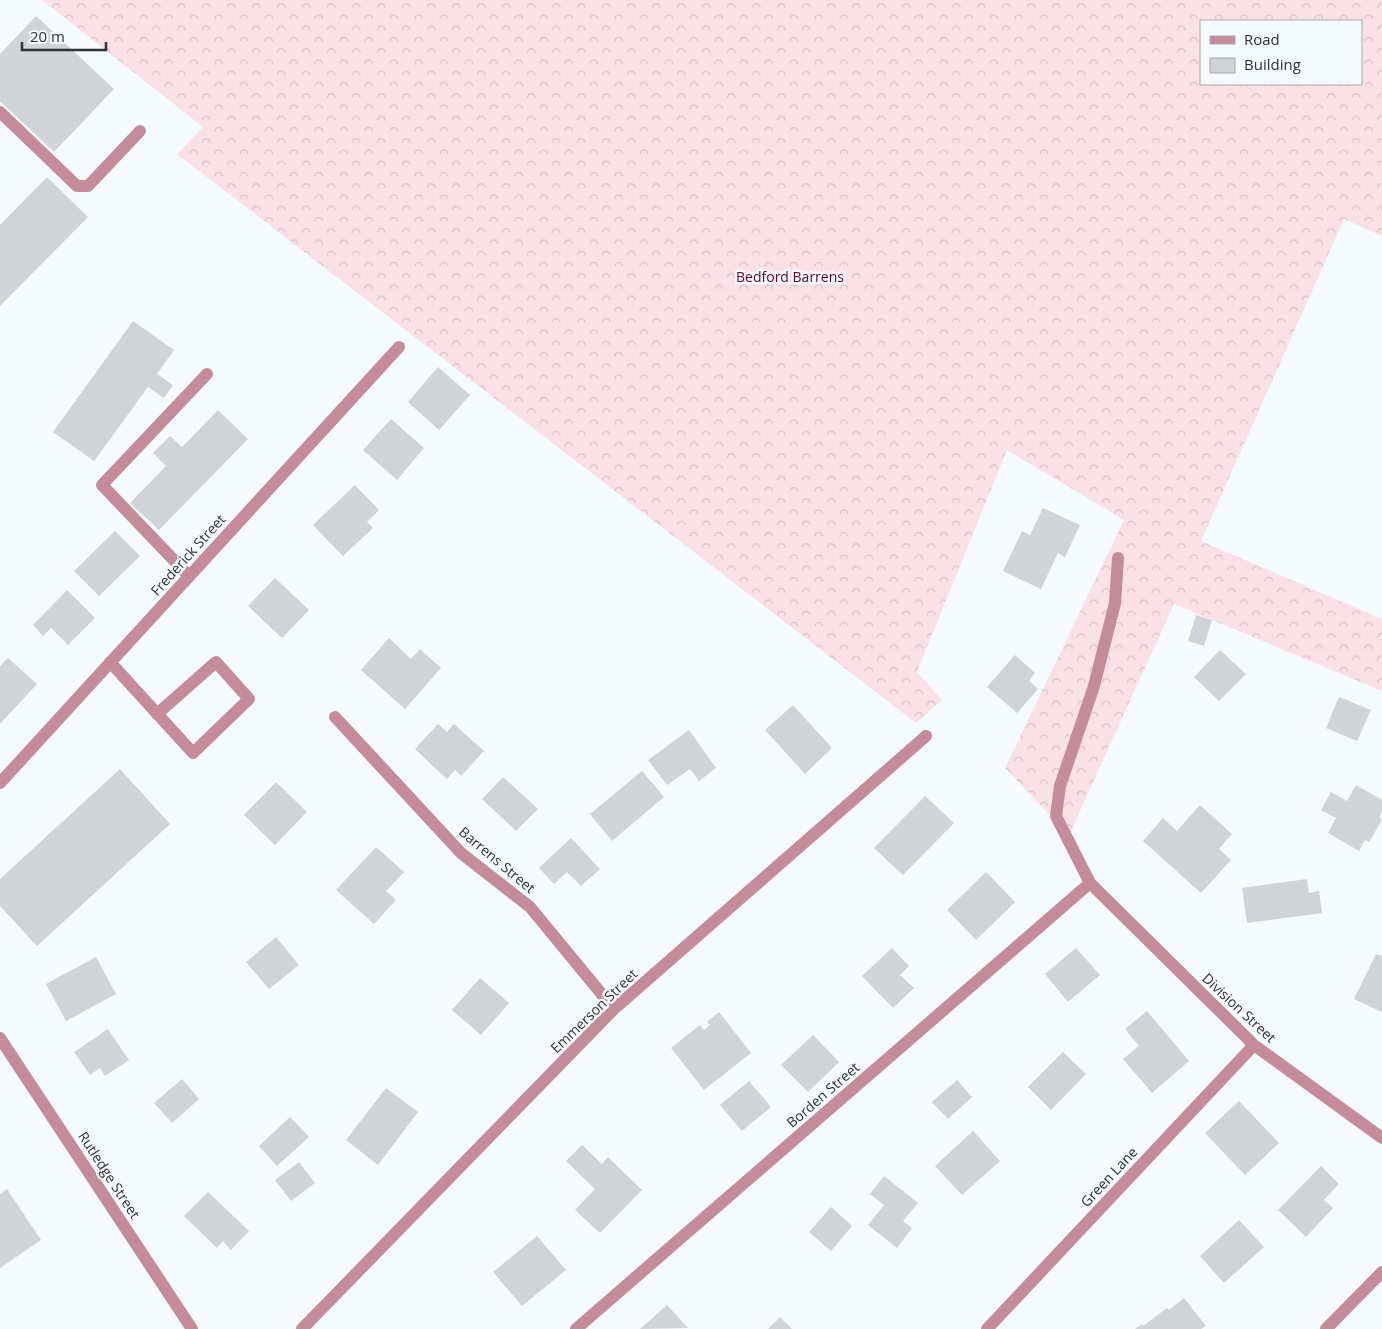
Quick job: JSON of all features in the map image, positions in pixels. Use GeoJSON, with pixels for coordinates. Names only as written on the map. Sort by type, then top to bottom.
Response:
{"type":"FeatureCollection","features":[{"type":"Feature","properties":{"kind":"street"},"geometry":{"type":"LineString","coordinates":[[0,112],[77,186],[88,186],[140,131]]}},
{"type":"Feature","properties":{"kind":"street","name":"Frederick Street"},"geometry":{"type":"LineString","coordinates":[[0,783],[399,346]]}},
{"type":"Feature","properties":{"kind":"street"},"geometry":{"type":"LineString","coordinates":[[190,576],[102,485],[206,374]]}},
{"type":"Feature","properties":{"kind":"street","name":"Division Street"},"geometry":{"type":"LineString","coordinates":[[1118,558],[1114,603],[1094,686],[1060,786],[1056,816],[1090,883],[1254,1045],[1382,1138]]}},
{"type":"Feature","properties":{"kind":"street"},"geometry":{"type":"LineString","coordinates":[[110,662],[192,754],[250,699],[216,662],[157,714]]}},
{"type":"Feature","properties":{"kind":"street","name":"Barrens Street"},"geometry":{"type":"LineString","coordinates":[[335,717],[461,853],[530,906],[614,1009]]}},
{"type":"Feature","properties":{"kind":"street","name":"Emmerson Street"},"geometry":{"type":"LineString","coordinates":[[302,1329],[614,1009],[926,736]]}},
{"type":"Feature","properties":{"kind":"street","name":"Borden Street"},"geometry":{"type":"LineString","coordinates":[[576,1329],[1090,883]]}},
{"type":"Feature","properties":{"kind":"street","name":"Rutledge Street"},"geometry":{"type":"LineString","coordinates":[[0,1038],[192,1329]]}},
{"type":"Feature","properties":{"kind":"street","name":"Green Lane"},"geometry":{"type":"LineString","coordinates":[[987,1329],[1254,1045]]}},
{"type":"Feature","properties":{"kind":"street"},"geometry":{"type":"LineString","coordinates":[[1326,1329],[1382,1272]]}},
{"type":"Feature","properties":{"kind":"green space","name":"Bedford Barrens"},"geometry":{"type":"Polygon","coordinates":[[[42,0],[1382,0],[1382,236],[1344,219],[1201,541],[1382,619],[1382,691],[1174,604],[1069,835],[1005,768],[1124,520],[1007,450],[917,672],[942,700],[916,723],[177,154],[203,127],[42,0]]]}},
{"type":"Feature","properties":{"kind":"building"},"geometry":{"type":"Polygon","coordinates":[[[36,16],[114,89],[54,152],[0,101],[0,54],[36,16]]]}},
{"type":"Feature","properties":{"kind":"building"},"geometry":{"type":"Polygon","coordinates":[[[47,177],[88,217],[0,306],[0,225],[47,177]]]}},
{"type":"Feature","properties":{"kind":"building"},"geometry":{"type":"Polygon","coordinates":[[[133,321],[174,350],[157,374],[173,385],[164,398],[148,387],[94,461],[53,432],[133,321]]]}},
{"type":"Feature","properties":{"kind":"building"},"geometry":{"type":"Polygon","coordinates":[[[438,367],[470,395],[439,430],[408,402],[438,367]]]}},
{"type":"Feature","properties":{"kind":"building"},"geometry":{"type":"Polygon","coordinates":[[[218,410],[248,439],[159,530],[130,503],[166,466],[153,453],[170,436],[182,447],[218,410]]]}},
{"type":"Feature","properties":{"kind":"building"},"geometry":{"type":"Polygon","coordinates":[[[391,419],[424,448],[397,480],[363,450],[391,419]]]}},
{"type":"Feature","properties":{"kind":"building"},"geometry":{"type":"Polygon","coordinates":[[[355,485],[379,510],[367,522],[373,528],[343,556],[313,525],[355,485]]]}},
{"type":"Feature","properties":{"kind":"building"},"geometry":{"type":"Polygon","coordinates":[[[1043,508],[1080,525],[1065,557],[1058,553],[1041,589],[1003,571],[1022,531],[1030,535],[1043,508]]]}},
{"type":"Feature","properties":{"kind":"building"},"geometry":{"type":"Polygon","coordinates":[[[115,531],[140,556],[99,596],[74,571],[115,531]]]}},
{"type":"Feature","properties":{"kind":"building"},"geometry":{"type":"Polygon","coordinates":[[[275,578],[309,610],[282,638],[248,606],[275,578]]]}},
{"type":"Feature","properties":{"kind":"building"},"geometry":{"type":"Polygon","coordinates":[[[67,590],[95,618],[68,645],[51,628],[43,636],[33,625],[67,590]]]}},
{"type":"Feature","properties":{"kind":"building"},"geometry":{"type":"Polygon","coordinates":[[[1196,615],[1212,620],[1204,646],[1188,641],[1196,615]]]}},
{"type":"Feature","properties":{"kind":"building"},"geometry":{"type":"Polygon","coordinates":[[[389,638],[411,659],[420,649],[441,668],[405,709],[361,670],[389,638]]]}},
{"type":"Feature","properties":{"kind":"building"},"geometry":{"type":"Polygon","coordinates":[[[1220,650],[1246,674],[1219,701],[1194,677],[1220,650]]]}},
{"type":"Feature","properties":{"kind":"building"},"geometry":{"type":"Polygon","coordinates":[[[1015,655],[1035,673],[1029,681],[1038,689],[1017,713],[987,687],[1015,655]]]}},
{"type":"Feature","properties":{"kind":"building"},"geometry":{"type":"Polygon","coordinates":[[[8,658],[37,684],[0,724],[0,666],[8,658]]]}},
{"type":"Feature","properties":{"kind":"building"},"geometry":{"type":"Polygon","coordinates":[[[1339,697],[1371,710],[1357,741],[1326,728],[1339,697]]]}},
{"type":"Feature","properties":{"kind":"building"},"geometry":{"type":"Polygon","coordinates":[[[793,705],[832,748],[805,774],[765,730],[793,705]]]}},
{"type":"Feature","properties":{"kind":"building"},"geometry":{"type":"Polygon","coordinates":[[[438,724],[447,732],[454,724],[484,751],[461,776],[455,770],[447,779],[415,749],[438,724]]]}},
{"type":"Feature","properties":{"kind":"building"},"geometry":{"type":"Polygon","coordinates":[[[689,730],[716,768],[699,781],[690,769],[667,785],[648,760],[689,730]]]}},
{"type":"Feature","properties":{"kind":"building"},"geometry":{"type":"Polygon","coordinates":[[[120,769],[170,824],[37,946],[0,906],[0,879],[120,769]]]}},
{"type":"Feature","properties":{"kind":"building"},"geometry":{"type":"Polygon","coordinates":[[[642,771],[664,797],[612,841],[590,814],[642,771]]]}},
{"type":"Feature","properties":{"kind":"building"},"geometry":{"type":"Polygon","coordinates":[[[503,777],[538,809],[516,831],[482,799],[503,777]]]}},
{"type":"Feature","properties":{"kind":"building"},"geometry":{"type":"Polygon","coordinates":[[[276,782],[307,812],[275,845],[244,815],[276,782]]]}},
{"type":"Feature","properties":{"kind":"building"},"geometry":{"type":"Polygon","coordinates":[[[1356,785],[1382,800],[1382,812],[1379,817],[1382,820],[1369,842],[1365,840],[1359,851],[1328,833],[1336,818],[1321,810],[1331,792],[1347,801],[1356,785]]]}},
{"type":"Feature","properties":{"kind":"building"},"geometry":{"type":"Polygon","coordinates":[[[925,796],[954,823],[903,875],[874,848],[925,796]]]}},
{"type":"Feature","properties":{"kind":"building"},"geometry":{"type":"Polygon","coordinates":[[[1200,805],[1232,834],[1219,849],[1231,860],[1201,893],[1143,841],[1163,818],[1177,831],[1200,805]]]}},
{"type":"Feature","properties":{"kind":"building"},"geometry":{"type":"Polygon","coordinates":[[[571,838],[600,869],[581,886],[567,872],[554,884],[539,868],[571,838]]]}},
{"type":"Feature","properties":{"kind":"building"},"geometry":{"type":"Polygon","coordinates":[[[376,847],[404,872],[386,891],[396,900],[374,924],[336,890],[376,847]]]}},
{"type":"Feature","properties":{"kind":"building"},"geometry":{"type":"Polygon","coordinates":[[[986,872],[1015,902],[976,940],[947,910],[986,872]]]}},
{"type":"Feature","properties":{"kind":"building"},"geometry":{"type":"Polygon","coordinates":[[[1307,879],[1309,893],[1319,891],[1322,913],[1247,923],[1242,888],[1307,879]]]}},
{"type":"Feature","properties":{"kind":"building"},"geometry":{"type":"Polygon","coordinates":[[[276,937],[299,965],[269,989],[246,962],[276,937]]]}},
{"type":"Feature","properties":{"kind":"building"},"geometry":{"type":"Polygon","coordinates":[[[892,948],[909,966],[900,975],[914,988],[893,1008],[862,976],[892,948]]]}},
{"type":"Feature","properties":{"kind":"building"},"geometry":{"type":"Polygon","coordinates":[[[1076,948],[1100,975],[1068,1002],[1045,974],[1076,948]]]}},
{"type":"Feature","properties":{"kind":"building"},"geometry":{"type":"Polygon","coordinates":[[[1376,954],[1382,956],[1382,1012],[1354,999],[1376,954]]]}},
{"type":"Feature","properties":{"kind":"building"},"geometry":{"type":"Polygon","coordinates":[[[96,957],[116,994],[66,1021],[46,984],[96,957]]]}},
{"type":"Feature","properties":{"kind":"building"},"geometry":{"type":"Polygon","coordinates":[[[480,978],[509,1003],[481,1035],[452,1010],[480,978]]]}},
{"type":"Feature","properties":{"kind":"building"},"geometry":{"type":"Polygon","coordinates":[[[1147,1011],[1189,1061],[1152,1093],[1123,1059],[1139,1046],[1125,1029],[1147,1011]]]}},
{"type":"Feature","properties":{"kind":"building"},"geometry":{"type":"Polygon","coordinates":[[[719,1012],[751,1053],[704,1090],[671,1048],[700,1025],[704,1030],[710,1025],[707,1022],[719,1012]]]}},
{"type":"Feature","properties":{"kind":"building"},"geometry":{"type":"Polygon","coordinates":[[[108,1029],[129,1060],[105,1076],[100,1068],[90,1075],[74,1052],[108,1029]]]}},
{"type":"Feature","properties":{"kind":"building"},"geometry":{"type":"Polygon","coordinates":[[[813,1035],[839,1062],[808,1092],[781,1065],[813,1035]]]}},
{"type":"Feature","properties":{"kind":"building"},"geometry":{"type":"Polygon","coordinates":[[[1063,1052],[1086,1074],[1051,1110],[1028,1087],[1063,1052]]]}},
{"type":"Feature","properties":{"kind":"building"},"geometry":{"type":"Polygon","coordinates":[[[182,1079],[199,1099],[172,1123],[154,1103],[182,1079]]]}},
{"type":"Feature","properties":{"kind":"building"},"geometry":{"type":"Polygon","coordinates":[[[957,1080],[972,1097],[948,1119],[932,1102],[957,1080]]]}},
{"type":"Feature","properties":{"kind":"building"},"geometry":{"type":"Polygon","coordinates":[[[749,1081],[771,1107],[742,1131],[720,1105],[749,1081]]]}},
{"type":"Feature","properties":{"kind":"building"},"geometry":{"type":"Polygon","coordinates":[[[386,1088],[418,1112],[378,1165],[346,1140],[386,1088]]]}},
{"type":"Feature","properties":{"kind":"building"},"geometry":{"type":"Polygon","coordinates":[[[1239,1101],[1279,1143],[1245,1175],[1205,1133],[1239,1101]]]}},
{"type":"Feature","properties":{"kind":"building"},"geometry":{"type":"Polygon","coordinates":[[[290,1117],[309,1137],[277,1166],[259,1146],[290,1117]]]}},
{"type":"Feature","properties":{"kind":"building"},"geometry":{"type":"Polygon","coordinates":[[[973,1131],[1000,1161],[962,1195],[935,1166],[973,1131]]]}},
{"type":"Feature","properties":{"kind":"building"},"geometry":{"type":"Polygon","coordinates":[[[582,1145],[602,1164],[608,1157],[642,1190],[600,1233],[575,1210],[595,1189],[566,1161],[582,1145]]]}},
{"type":"Feature","properties":{"kind":"building"},"geometry":{"type":"Polygon","coordinates":[[[299,1162],[315,1183],[291,1201],[275,1180],[299,1162]]]}},
{"type":"Feature","properties":{"kind":"building"},"geometry":{"type":"Polygon","coordinates":[[[1321,1166],[1339,1184],[1324,1200],[1333,1208],[1306,1237],[1278,1210],[1321,1166]]]}},
{"type":"Feature","properties":{"kind":"building"},"geometry":{"type":"Polygon","coordinates":[[[884,1176],[918,1203],[903,1221],[912,1228],[897,1248],[868,1225],[884,1205],[870,1194],[884,1176]]]}},
{"type":"Feature","properties":{"kind":"building"},"geometry":{"type":"Polygon","coordinates":[[[7,1189],[41,1240],[0,1268],[0,1194],[7,1189]]]}},
{"type":"Feature","properties":{"kind":"building"},"geometry":{"type":"Polygon","coordinates":[[[208,1192],[249,1231],[231,1250],[223,1241],[217,1248],[184,1216],[208,1192]]]}},
{"type":"Feature","properties":{"kind":"building"},"geometry":{"type":"Polygon","coordinates":[[[831,1207],[852,1226],[831,1251],[809,1232],[831,1207]]]}},
{"type":"Feature","properties":{"kind":"building"},"geometry":{"type":"Polygon","coordinates":[[[1239,1220],[1264,1247],[1224,1283],[1200,1256],[1239,1220]]]}},
{"type":"Feature","properties":{"kind":"building"},"geometry":{"type":"Polygon","coordinates":[[[537,1236],[566,1270],[522,1306],[493,1272],[537,1236]]]}},
{"type":"Feature","properties":{"kind":"building"},"geometry":{"type":"Polygon","coordinates":[[[1184,1298],[1206,1326],[1201,1329],[1135,1329],[1142,1324],[1143,1326],[1167,1308],[1169,1310],[1184,1298]]]}},
{"type":"Feature","properties":{"kind":"building"},"geometry":{"type":"Polygon","coordinates":[[[667,1305],[688,1328],[640,1329],[667,1305]]]}},
{"type":"Feature","properties":{"kind":"building"},"geometry":{"type":"Polygon","coordinates":[[[780,1317],[792,1329],[768,1329],[780,1317]]]}}]}
